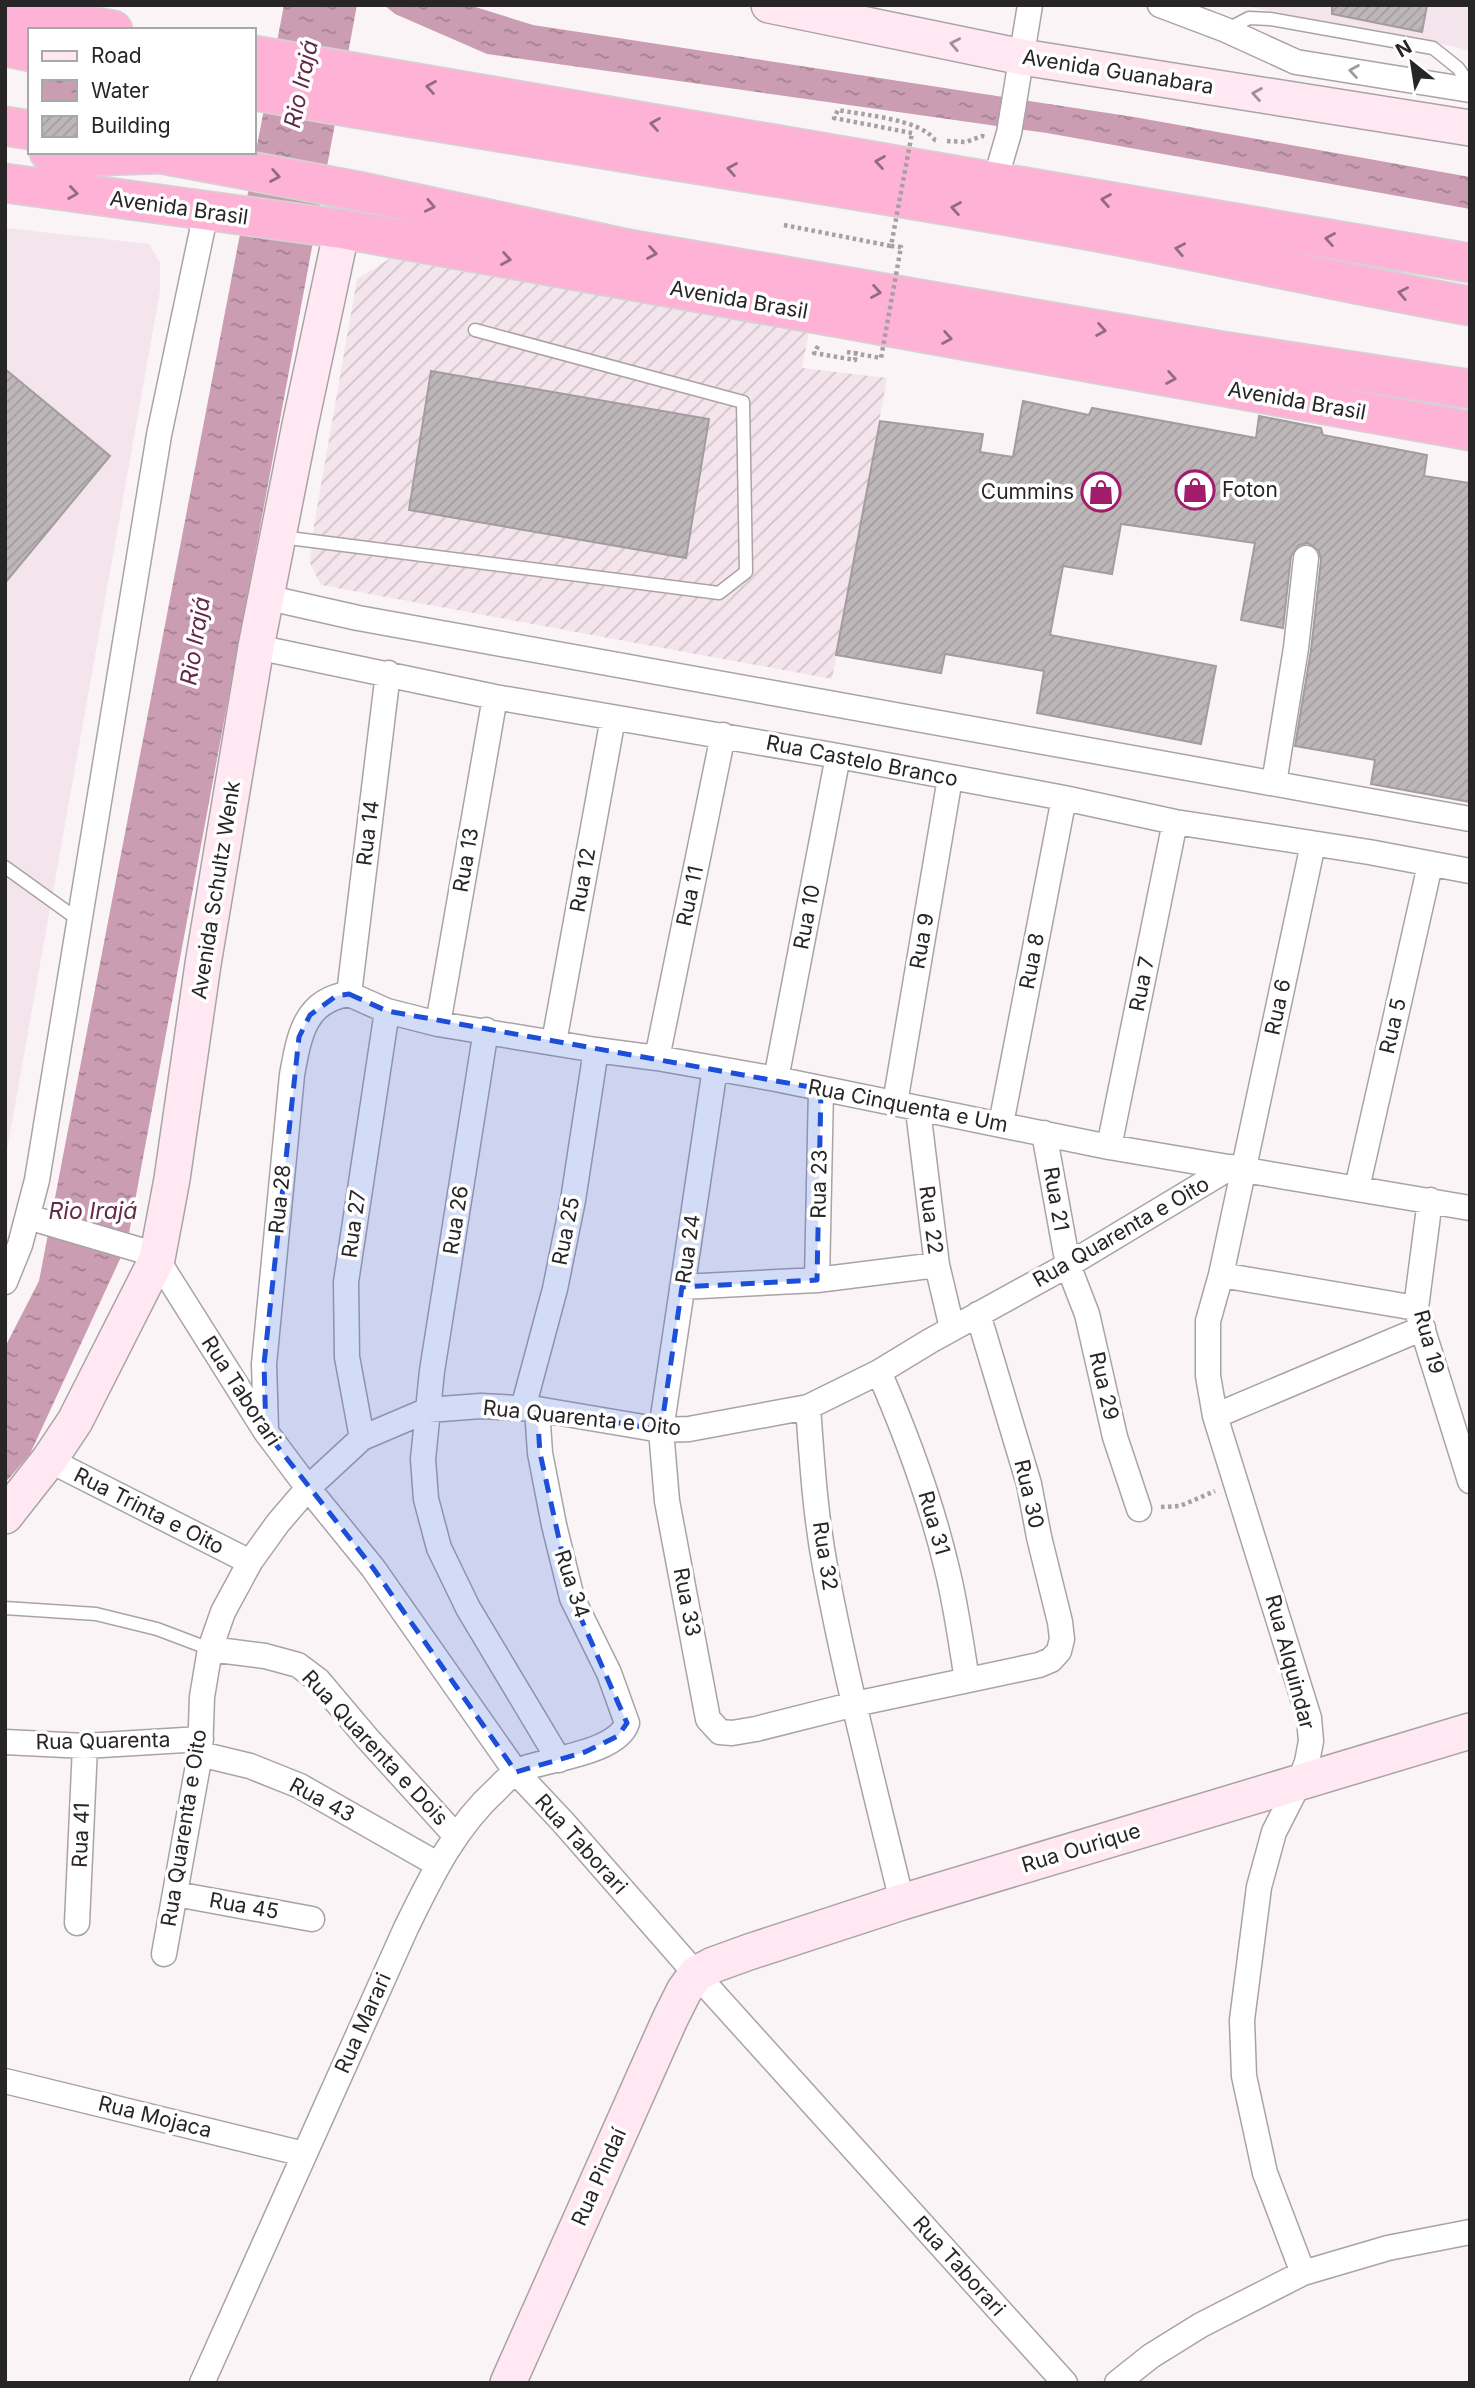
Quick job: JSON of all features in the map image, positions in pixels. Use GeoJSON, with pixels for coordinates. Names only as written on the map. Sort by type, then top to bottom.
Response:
{"type":"FeatureCollection","features":[{"type":"Feature","properties":{"kind":"highway"},"geometry":{"type":"LineString","coordinates":[[5,10],[102,28]]}},
{"type":"Feature","properties":{"kind":"highway"},"geometry":{"type":"LineString","coordinates":[[5,47],[28,52]]}},
{"type":"Feature","properties":{"kind":"highway"},"geometry":{"type":"LineString","coordinates":[[256,56],[369,94],[730,169],[1060,226],[1470,306]]}},
{"type":"Feature","properties":{"kind":"highway"},"geometry":{"type":"LineString","coordinates":[[256,91],[369,94],[995,181],[1470,263]]}},
{"type":"Feature","properties":{"kind":"highway"},"geometry":{"type":"LineString","coordinates":[[5,126],[28,130]]}},
{"type":"Feature","properties":{"kind":"highway"},"geometry":{"type":"LineString","coordinates":[[5,145],[28,149]]}},
{"type":"Feature","properties":{"kind":"highway","name":"Avenida Brasil"},"geometry":{"type":"LineString","coordinates":[[60,154],[77,157],[136,154]]}},
{"type":"Feature","properties":{"kind":"highway","name":"Avenida Brasil"},"geometry":{"type":"LineString","coordinates":[[160,154],[363,191],[629,249],[1223,351],[1470,389]]}},
{"type":"Feature","properties":{"kind":"highway","name":"Avenida Brasil"},"geometry":{"type":"LineString","coordinates":[[5,183],[329,228],[1470,431]]}},
{"type":"Feature","properties":{"kind":"highway"},"geometry":{"type":"LineString","coordinates":[[1329,407],[1423,403],[1470,410]]}},
{"type":"Feature","properties":{"kind":"street","name":"Avenida Guanabara"},"geometry":{"type":"LineString","coordinates":[[769,5],[1021,57],[1470,128]]}},
{"type":"Feature","properties":{"kind":"street"},"geometry":{"type":"LineString","coordinates":[[1160,5],[1226,30],[1296,62],[1470,87]]}},
{"type":"Feature","properties":{"kind":"street"},"geometry":{"type":"LineString","coordinates":[[995,181],[1007,138],[1021,57],[1037,7]]}},
{"type":"Feature","properties":{"kind":"street"},"geometry":{"type":"LineString","coordinates":[[5,1282],[20,1245],[38,1220],[37,1181],[159,435],[216,214]]}},
{"type":"Feature","properties":{"kind":"street","name":"Avenida Schultz Wenk"},"geometry":{"type":"LineString","coordinates":[[5,1516],[49,1460],[75,1420],[148,1254],[172,1179],[203,964],[329,228]]}},
{"type":"Feature","properties":{"kind":"street"},"geometry":{"type":"LineString","coordinates":[[1274,783],[1296,648],[1306,558]]}},
{"type":"Feature","properties":{"kind":"street"},"geometry":{"type":"LineString","coordinates":[[265,597],[358,618],[1470,818]]}},
{"type":"Feature","properties":{"kind":"street","name":"Rua Castelo Branco"},"geometry":{"type":"LineString","coordinates":[[256,647],[495,697],[838,755],[1175,822],[1369,852],[1470,871]]}},
{"type":"Feature","properties":{"kind":"street","name":"Rua 14"},"geometry":{"type":"LineString","coordinates":[[349,994],[388,673]]}},
{"type":"Feature","properties":{"kind":"street","name":"Rua 13"},"geometry":{"type":"LineString","coordinates":[[438,1024],[495,697]]}},
{"type":"Feature","properties":{"kind":"street","name":"Rua 12"},"geometry":{"type":"LineString","coordinates":[[554,1042],[612,718]]}},
{"type":"Feature","properties":{"kind":"street","name":"Rua 11"},"geometry":{"type":"LineString","coordinates":[[657,1058],[723,735]]}},
{"type":"Feature","properties":{"kind":"street","name":"Rua 10"},"geometry":{"type":"LineString","coordinates":[[776,1079],[838,755]]}},
{"type":"Feature","properties":{"kind":"street","name":"Rua 9"},"geometry":{"type":"LineString","coordinates":[[906,1106],[950,778]]}},
{"type":"Feature","properties":{"kind":"street","name":"Rua 8"},"geometry":{"type":"LineString","coordinates":[[1001,1124],[1064,798]]}},
{"type":"Feature","properties":{"kind":"street","name":"Rua 7"},"geometry":{"type":"LineString","coordinates":[[1109,1147],[1175,822]]}},
{"type":"Feature","properties":{"kind":"street","name":"Rua 6"},"geometry":{"type":"LineString","coordinates":[[1237,1168],[1313,845]]}},
{"type":"Feature","properties":{"kind":"street","name":"Rua 5"},"geometry":{"type":"LineString","coordinates":[[1357,1188],[1430,864]]}},
{"type":"Feature","properties":{"kind":"street","name":"Rua Cinquenta e Um"},"geometry":{"type":"LineString","coordinates":[[349,994],[387,1011],[438,1024],[715,1068],[1109,1147],[1470,1208]]}},
{"type":"Feature","properties":{"kind":"street","name":"Rua 28"},"geometry":{"type":"LineString","coordinates":[[266,1432],[264,1364],[292,1075],[299,1037],[310,1015],[325,1001],[349,994]]}},
{"type":"Feature","properties":{"kind":"street","name":"Rua 27"},"geometry":{"type":"LineString","coordinates":[[362,1438],[347,1357],[346,1282],[387,1011]]}},
{"type":"Feature","properties":{"kind":"street","name":"Rua 26"},"geometry":{"type":"LineString","coordinates":[[486,1030],[432,1371],[423,1459],[426,1499],[439,1548],[468,1608],[559,1760]]}},
{"type":"Feature","properties":{"kind":"street","name":"Rua 25"},"geometry":{"type":"LineString","coordinates":[[530,1409],[573,1200],[596,1051]]}},
{"type":"Feature","properties":{"kind":"street","name":"Rua 24"},"geometry":{"type":"LineString","coordinates":[[661,1430],[715,1068]]}},
{"type":"Feature","properties":{"kind":"street","name":"Rua 23"},"geometry":{"type":"LineString","coordinates":[[817,1280],[821,1089]]}},
{"type":"Feature","properties":{"kind":"street","name":"Rua 22"},"geometry":{"type":"LineString","coordinates":[[906,1106],[952,1328]]}},
{"type":"Feature","properties":{"kind":"street","name":"Rua 21"},"geometry":{"type":"LineString","coordinates":[[1044,1133],[1068,1265]]}},
{"type":"Feature","properties":{"kind":"street","name":"Rua Quarenta e Oito"},"geometry":{"type":"LineString","coordinates":[[164,1954],[200,1746],[202,1697],[210,1649],[223,1612],[250,1562],[278,1523],[308,1488],[362,1438],[428,1410],[481,1406],[530,1409],[661,1430],[690,1429],[808,1407],[879,1372],[1237,1168]]}},
{"type":"Feature","properties":{"kind":"street","name":"Rua Alquindar"},"geometry":{"type":"LineString","coordinates":[[1237,1168],[1221,1276],[1209,1321],[1208,1376],[1215,1416],[1235,1486],[1309,1718],[1311,1741],[1299,1783],[1274,1832],[1259,1887],[1242,2020],[1244,2076],[1265,2173],[1303,2273]]}},
{"type":"Feature","properties":{"kind":"street","name":"Rua 19"},"geometry":{"type":"LineString","coordinates":[[1430,1200],[1420,1318],[1470,1481]]}},
{"type":"Feature","properties":{"kind":"street"},"geometry":{"type":"LineString","coordinates":[[38,1220],[148,1254]]}},
{"type":"Feature","properties":{"kind":"street","name":"Rua Taborari"},"geometry":{"type":"LineString","coordinates":[[148,1254],[266,1432],[373,1568],[516,1772],[1065,2383]]}},
{"type":"Feature","properties":{"kind":"street"},"geometry":{"type":"LineString","coordinates":[[682,1287],[817,1280],[937,1265]]}},
{"type":"Feature","properties":{"kind":"street","name":"Rua 29"},"geometry":{"type":"LineString","coordinates":[[1068,1265],[1087,1314],[1115,1437],[1139,1508]]}},
{"type":"Feature","properties":{"kind":"street"},"geometry":{"type":"LineString","coordinates":[[1221,1276],[1420,1318]]}},
{"type":"Feature","properties":{"kind":"street","name":"Rua 30"},"geometry":{"type":"LineString","coordinates":[[978,1314],[1029,1484],[1061,1631],[1059,1651],[1051,1660],[1039,1665]]}},
{"type":"Feature","properties":{"kind":"street"},"geometry":{"type":"LineString","coordinates":[[1215,1416],[1420,1318]]}},
{"type":"Feature","properties":{"kind":"street","name":"Rua 31"},"geometry":{"type":"LineString","coordinates":[[879,1372],[902,1425],[934,1519],[948,1572],[967,1680]]}},
{"type":"Feature","properties":{"kind":"street","name":"Rua 32"},"geometry":{"type":"LineString","coordinates":[[808,1407],[812,1470],[825,1564],[902,1902]]}},
{"type":"Feature","properties":{"kind":"street","name":"Rua 34"},"geometry":{"type":"LineString","coordinates":[[530,1409],[572,1598],[609,1673],[627,1723],[625,1729],[607,1742]]}},
{"type":"Feature","properties":{"kind":"street","name":"Rua 33"},"geometry":{"type":"LineString","coordinates":[[661,1430],[667,1501],[708,1720],[720,1732],[756,1729],[855,1704],[1039,1665]]}},
{"type":"Feature","properties":{"kind":"street","name":"Rua Trinta e Oito"},"geometry":{"type":"LineString","coordinates":[[49,1460],[250,1562]]}},
{"type":"Feature","properties":{"kind":"street","name":"Rua Quarenta e Dois"},"geometry":{"type":"LineString","coordinates":[[210,1649],[265,1656],[298,1665],[318,1680],[455,1835]]}},
{"type":"Feature","properties":{"kind":"street","name":"Rua Ourique"},"geometry":{"type":"LineString","coordinates":[[696,1974],[749,1952],[902,1902],[1470,1731]]}},
{"type":"Feature","properties":{"kind":"street","name":"Rua Quarenta"},"geometry":{"type":"LineString","coordinates":[[5,1742],[85,1746],[200,1746]]}},
{"type":"Feature","properties":{"kind":"street","name":"Rua Marari"},"geometry":{"type":"LineString","coordinates":[[202,2383],[437,1864],[455,1835],[478,1806],[516,1772],[607,1742]]}},
{"type":"Feature","properties":{"kind":"street","name":"Rua 41"},"geometry":{"type":"LineString","coordinates":[[77,1923],[85,1746]]}},
{"type":"Feature","properties":{"kind":"street","name":"Rua 43"},"geometry":{"type":"LineString","coordinates":[[200,1746],[300,1786],[437,1864]]}},
{"type":"Feature","properties":{"kind":"street","name":"Rua 45"},"geometry":{"type":"LineString","coordinates":[[176,1894],[312,1919]]}},
{"type":"Feature","properties":{"kind":"street","name":"Rua Pindaí"},"geometry":{"type":"LineString","coordinates":[[508,2383],[670,2020],[696,1974]]}},
{"type":"Feature","properties":{"kind":"street","name":"Rua Mojaca"},"geometry":{"type":"LineString","coordinates":[[5,2081],[304,2154]]}},
{"type":"Feature","properties":{"kind":"street"},"geometry":{"type":"LineString","coordinates":[[1117,2383],[1151,2356],[1200,2325],[1303,2273],[1388,2248],[1470,2232]]}},
{"type":"Feature","properties":{"kind":"lane"},"geometry":{"type":"LineString","coordinates":[[1226,30],[1249,18],[1270,19],[1433,48],[1458,68],[1470,87]]}},
{"type":"Feature","properties":{"kind":"lane"},"geometry":{"type":"LineString","coordinates":[[277,536],[719,593],[747,572],[743,402],[475,330]]}},
{"type":"Feature","properties":{"kind":"lane"},"geometry":{"type":"LineString","coordinates":[[5,867],[80,920]]}},
{"type":"Feature","properties":{"kind":"lane"},"geometry":{"type":"LineString","coordinates":[[5,1608],[96,1614],[157,1629],[210,1649]]}},
{"type":"Feature","properties":{"kind":"path"},"geometry":{"type":"LineString","coordinates":[[891,246],[912,133],[834,118],[838,110],[912,125],[930,133],[935,140],[966,142],[982,136],[1007,138]]}},
{"type":"Feature","properties":{"kind":"path"},"geometry":{"type":"LineString","coordinates":[[784,225],[901,247],[881,358],[847,352]]}},
{"type":"Feature","properties":{"kind":"path"},"geometry":{"type":"LineString","coordinates":[[1139,1508],[1180,1506],[1206,1494],[1235,1486]]}},
{"type":"Feature","properties":{"kind":"highlighted area"},"geometry":{"type":"Polygon","coordinates":[[[349,994],[387,1011],[821,1089],[817,1280],[682,1287],[661,1430],[537,1409],[540,1453],[572,1598],[627,1723],[618,1736],[585,1752],[516,1772],[373,1568],[266,1432],[264,1364],[299,1037],[310,1015],[336,996],[349,994]]]}},
{"type":"Feature","properties":{"kind":"shaded area"},"geometry":{"type":"Polygon","coordinates":[[[1240,5],[1470,5],[1470,51],[1452,46],[1240,5]]]}},
{"type":"Feature","properties":{"kind":"shaded area"},"geometry":{"type":"Polygon","coordinates":[[[5,228],[149,244],[160,263],[160,291],[5,1161],[5,228]]]}},
{"type":"Feature","properties":{"kind":"shaded area"},"geometry":{"type":"Polygon","coordinates":[[[394,256],[809,332],[802,368],[887,378],[832,679],[321,585],[310,563],[314,525],[357,279],[394,256]]]}},
{"type":"Feature","properties":{"kind":"water","name":"Rio Irajá"},"geometry":{"type":"Polygon","coordinates":[[[284,5],[357,5],[127,1244],[30,1454],[5,1483],[5,1347],[39,1281],[284,5]]]}},
{"type":"Feature","properties":{"kind":"water"},"geometry":{"type":"Polygon","coordinates":[[[384,5],[469,5],[533,25],[1134,117],[1470,177],[1470,209],[1047,133],[487,54],[395,14],[384,5]]]}},
{"type":"Feature","properties":{"kind":"building"},"geometry":{"type":"Polygon","coordinates":[[[1332,5],[1427,5],[1422,32],[1332,14],[1332,5]]]}},
{"type":"Feature","properties":{"kind":"building"},"geometry":{"type":"Polygon","coordinates":[[[5,369],[110,456],[5,583],[5,369]]]}},
{"type":"Feature","properties":{"kind":"building"},"geometry":{"type":"Polygon","coordinates":[[[431,371],[709,419],[686,558],[409,510],[431,371]]]}},
{"type":"Feature","properties":{"kind":"building"},"geometry":{"type":"Polygon","coordinates":[[[1023,401],[1089,415],[1092,408],[1256,438],[1259,416],[1321,428],[1323,435],[1427,455],[1424,476],[1470,483],[1470,802],[1371,784],[1375,760],[1295,746],[1311,650],[1321,560],[1319,551],[1308,543],[1299,545],[1291,556],[1283,628],[1241,620],[1255,543],[1121,524],[1112,574],[1063,566],[1050,635],[1216,666],[1201,744],[1037,713],[1044,671],[945,654],[941,673],[836,655],[880,421],[983,434],[980,452],[1013,457],[1023,401]]]}},
{"type":"Feature","properties":{"kind":"place","name":"Foton"},"geometry":{"type":"Point","coordinates":[1195,490]}},
{"type":"Feature","properties":{"kind":"place","name":"Cummins"},"geometry":{"type":"Point","coordinates":[1101,492]}}]}
